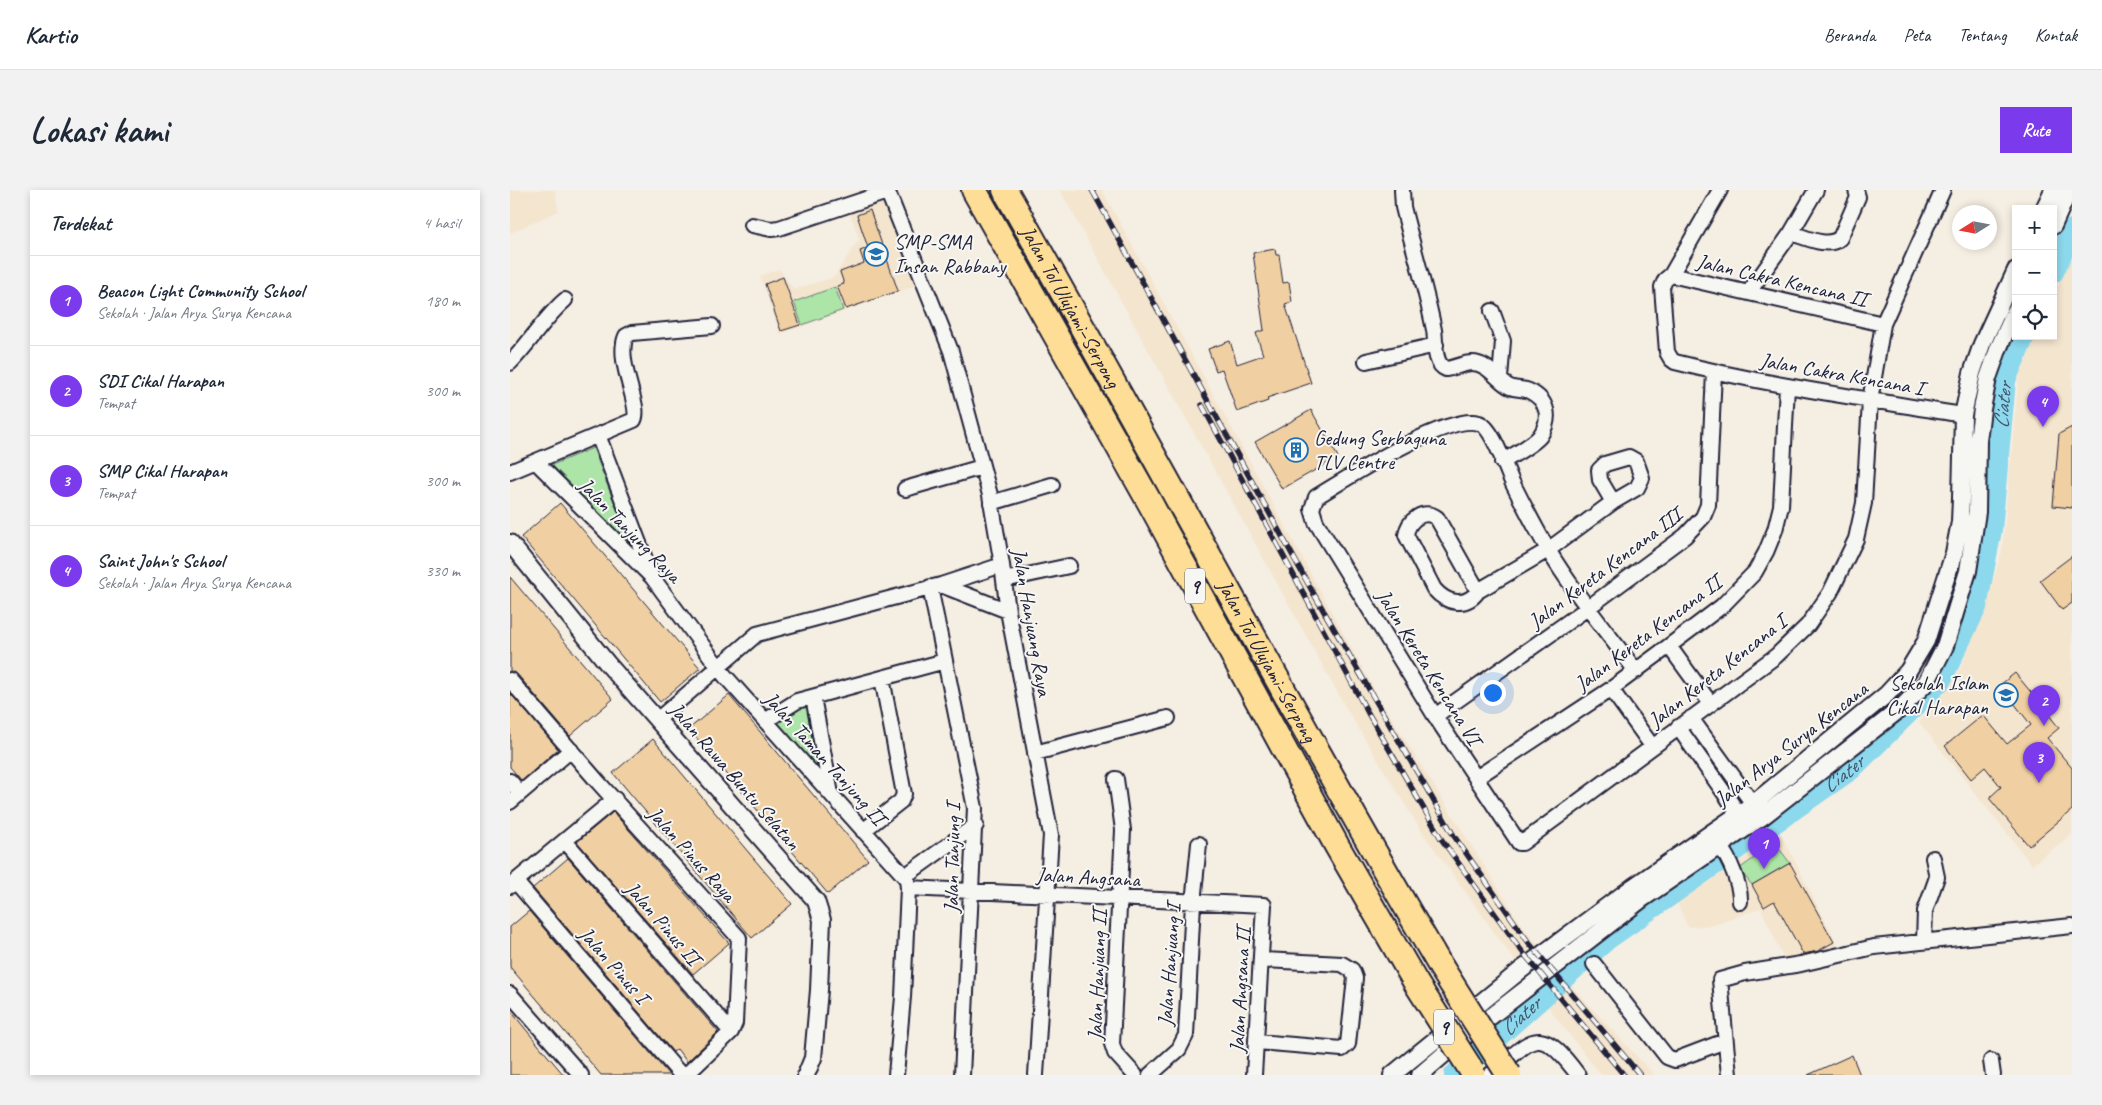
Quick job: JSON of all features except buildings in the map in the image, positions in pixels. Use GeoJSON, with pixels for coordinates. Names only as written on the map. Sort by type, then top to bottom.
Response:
{"type":"FeatureCollection","features":[{"type":"Feature","properties":{"kind":"highway","name":"Jalan Tol Ulujami–Serpong"},"geometry":{"type":"LineString","coordinates":[[974,190],[1150,503],[1336,846],[1416,982],[1474,1075]]}},
{"type":"Feature","properties":{"kind":"highway","name":"Jalan Tol Ulujami–Serpong"},"geometry":{"type":"LineString","coordinates":[[1005,190],[1095,348],[1362,832],[1441,967],[1509,1075]]}},
{"type":"Feature","properties":{"kind":"street"},"geometry":{"type":"LineString","coordinates":[[1402,190],[1403,207],[1436,345],[1437,357],[1442,367],[1454,368],[1469,363],[1476,363],[1500,378],[1510,387],[1524,389],[1542,400],[1548,411],[1548,418],[1540,436],[1502,462],[1548,550],[1636,671]]}},
{"type":"Feature","properties":{"kind":"street","name":"Jalan Cakra Kencana I"},"geometry":{"type":"LineString","coordinates":[[1720,190],[1672,275],[1665,280],[1662,286],[1667,352],[1671,359],[1675,362],[1714,372],[1870,401],[1963,415]]}},
{"type":"Feature","properties":{"kind":"street"},"geometry":{"type":"LineString","coordinates":[[1749,292],[1791,233],[1816,190]]}},
{"type":"Feature","properties":{"kind":"street"},"geometry":{"type":"LineString","coordinates":[[1791,233],[1828,243],[1836,242],[1840,238],[1858,198],[1856,190]]}},
{"type":"Feature","properties":{"kind":"street","name":"Jalan Kereta Kencana I"},"geometry":{"type":"LineString","coordinates":[[1519,843],[1529,838],[1776,656],[1808,625],[1830,593],[1856,539],[1861,521],[1864,503],[1870,401],[1883,324],[1943,190]]}},
{"type":"Feature","properties":{"kind":"street"},"geometry":{"type":"LineString","coordinates":[[2046,205],[2053,190]]}},
{"type":"Feature","properties":{"kind":"street"},"geometry":{"type":"LineString","coordinates":[[2057,217],[2069,190]]}},
{"type":"Feature","properties":{"kind":"street"},"geometry":{"type":"LineString","coordinates":[[752,225],[779,228],[887,191]]}},
{"type":"Feature","properties":{"kind":"street","name":"Jalan Hanjuang Raya"},"geometry":{"type":"LineString","coordinates":[[887,191],[951,351],[982,467],[991,503],[1008,611],[1046,804],[1051,835],[1036,1075]]}},
{"type":"Feature","properties":{"kind":"street","name":"Jalan Cakra Kencana II"},"geometry":{"type":"LineString","coordinates":[[1672,275],[1883,324]]}},
{"type":"Feature","properties":{"kind":"street","name":"Jalan Arya Surya Kencana"},"geometry":{"type":"LineString","coordinates":[[1757,811],[1887,694],[1908,671],[1918,656],[1941,597],[1955,546],[1961,506],[1963,415],[1970,381],[1982,344],[2012,279]]}},
{"type":"Feature","properties":{"kind":"street"},"geometry":{"type":"LineString","coordinates":[[510,363],[550,313],[565,300]]}},
{"type":"Feature","properties":{"kind":"street"},"geometry":{"type":"LineString","coordinates":[[1492,311],[1498,323],[1503,347],[1500,378]]}},
{"type":"Feature","properties":{"kind":"street","name":"Jalan Arya Surya Kencana"},"geometry":{"type":"LineString","coordinates":[[1392,1075],[1521,970],[1638,893],[1757,811],[1900,709],[1926,683],[1937,663],[1954,619],[1968,571],[1974,544],[1977,512],[1978,441],[1982,409],[1991,370],[2012,320]]}},
{"type":"Feature","properties":{"kind":"street"},"geometry":{"type":"LineString","coordinates":[[510,472],[634,420],[636,416],[623,353],[626,336],[632,333],[712,326]]}},
{"type":"Feature","properties":{"kind":"street"},"geometry":{"type":"LineString","coordinates":[[1366,361],[1436,345]]}},
{"type":"Feature","properties":{"kind":"street","name":"Jalan Kereta Kencana III"},"geometry":{"type":"LineString","coordinates":[[1435,716],[1589,607],[1685,536],[1703,517],[1708,505],[1714,372]]}},
{"type":"Feature","properties":{"kind":"street","name":"Jalan Kereta Kencana II"},"geometry":{"type":"LineString","coordinates":[[1476,778],[1636,671],[1722,606],[1754,572],[1766,552],[1775,530],[1781,506],[1787,386]]}},
{"type":"Feature","properties":{"kind":"street","name":"Jalan Kereta Kencana VI"},"geometry":{"type":"LineString","coordinates":[[1502,462],[1489,430],[1480,423],[1470,422],[1454,425],[1404,445],[1371,463],[1316,497],[1312,509],[1316,522],[1435,716],[1519,843]]}},
{"type":"Feature","properties":{"kind":"street"},"geometry":{"type":"LineString","coordinates":[[598,435],[652,577]]}},
{"type":"Feature","properties":{"kind":"street","name":"Jalan Tanjung Raya"},"geometry":{"type":"LineString","coordinates":[[536,462],[652,577],[710,654]]}},
{"type":"Feature","properties":{"kind":"street"},"geometry":{"type":"LineString","coordinates":[[905,489],[982,467]]}},
{"type":"Feature","properties":{"kind":"street"},"geometry":{"type":"LineString","coordinates":[[991,503],[1052,485]]}},
{"type":"Feature","properties":{"kind":"street"},"geometry":{"type":"LineString","coordinates":[[1478,591],[1437,518],[1429,513],[1424,513],[1412,521],[1407,527],[1406,535],[1434,589],[1441,597],[1462,603],[1470,600],[1478,591],[1548,550],[1613,502]]}},
{"type":"Feature","properties":{"kind":"street","name":"Jalan Rawa Buntu Selatan"},"geometry":{"type":"LineString","coordinates":[[510,543],[608,664],[816,901],[822,920],[819,990],[813,1058],[806,1075]]}},
{"type":"Feature","properties":{"kind":"street"},"geometry":{"type":"LineString","coordinates":[[657,720],[757,634],[935,586],[1002,565]]}},
{"type":"Feature","properties":{"kind":"street"},"geometry":{"type":"LineString","coordinates":[[1004,580],[1069,566]]}},
{"type":"Feature","properties":{"kind":"street"},"geometry":{"type":"LineString","coordinates":[[935,586],[1008,611]]}},
{"type":"Feature","properties":{"kind":"street","name":"Jalan Tanjung I"},"geometry":{"type":"LineString","coordinates":[[935,586],[945,661],[973,795],[976,825],[962,1075]]}},
{"type":"Feature","properties":{"kind":"street"},"geometry":{"type":"LineString","coordinates":[[1669,646],[1711,704]]}},
{"type":"Feature","properties":{"kind":"street","name":"Jalan Taman Tanjung II"},"geometry":{"type":"LineString","coordinates":[[710,654],[718,668],[907,882]]}},
{"type":"Feature","properties":{"kind":"street"},"geometry":{"type":"LineString","coordinates":[[765,721],[788,705],[945,661]]}},
{"type":"Feature","properties":{"kind":"street"},"geometry":{"type":"LineString","coordinates":[[863,831],[901,801],[904,794],[882,678]]}},
{"type":"Feature","properties":{"kind":"street","name":"Jalan Pinus Raya"},"geometry":{"type":"LineString","coordinates":[[510,680],[739,938],[735,1023],[730,1032]]}},
{"type":"Feature","properties":{"kind":"street"},"geometry":{"type":"LineString","coordinates":[[1611,689],[1652,746]]}},
{"type":"Feature","properties":{"kind":"street"},"geometry":{"type":"LineString","coordinates":[[813,697],[831,795]]}},
{"type":"Feature","properties":{"kind":"street"},"geometry":{"type":"LineString","coordinates":[[1035,753],[1168,718]]}},
{"type":"Feature","properties":{"kind":"street"},"geometry":{"type":"LineString","coordinates":[[1691,718],[1757,811]]}},
{"type":"Feature","properties":{"kind":"street"},"geometry":{"type":"LineString","coordinates":[[1678,727],[1743,820]]}},
{"type":"Feature","properties":{"kind":"street"},"geometry":{"type":"LineString","coordinates":[[510,781],[515,798],[571,750]]}},
{"type":"Feature","properties":{"kind":"street","name":"Jalan Hanjuang II"},"geometry":{"type":"LineString","coordinates":[[1116,779],[1123,830],[1112,1044],[1115,1053],[1135,1075]]}},
{"type":"Feature","properties":{"kind":"street"},"geometry":{"type":"LineString","coordinates":[[513,884],[615,799]]}},
{"type":"Feature","properties":{"kind":"street","name":"Jalan Arya Surya Kencana"},"geometry":{"type":"LineString","coordinates":[[1420,1075],[1464,1038],[1581,947],[1638,893],[1724,854],[1743,820]]}},
{"type":"Feature","properties":{"kind":"street"},"geometry":{"type":"LineString","coordinates":[[896,1075],[903,997],[907,882],[976,825]]}},
{"type":"Feature","properties":{"kind":"street","name":"Jalan Pinus II"},"geometry":{"type":"LineString","coordinates":[[565,841],[730,1032]]}},
{"type":"Feature","properties":{"kind":"street","name":"Jalan Hanjuang I"},"geometry":{"type":"LineString","coordinates":[[1150,1075],[1179,1049],[1186,1035],[1193,903],[1199,844]]}},
{"type":"Feature","properties":{"kind":"street"},"geometry":{"type":"LineString","coordinates":[[1724,854],[1740,894],[1740,902]]}},
{"type":"Feature","properties":{"kind":"street"},"geometry":{"type":"LineString","coordinates":[[1924,941],[1925,912],[1937,877],[1934,858]]}},
{"type":"Feature","properties":{"kind":"street","name":"Jalan Angsana"},"geometry":{"type":"LineString","coordinates":[[907,882],[972,890],[1193,903],[1261,905],[1265,907]]}},
{"type":"Feature","properties":{"kind":"street","name":"Jalan Pinus I"},"geometry":{"type":"LineString","coordinates":[[513,884],[681,1075]]}},
{"type":"Feature","properties":{"kind":"street","name":"Jalan Angsana II"},"geometry":{"type":"LineString","coordinates":[[1254,1075],[1265,907]]}},
{"type":"Feature","properties":{"kind":"street"},"geometry":{"type":"LineString","coordinates":[[1729,1075],[1720,980],[1745,973],[1801,964],[1874,946],[2072,926]]}},
{"type":"Feature","properties":{"kind":"street"},"geometry":{"type":"LineString","coordinates":[[1257,1042],[1346,1048],[1355,978],[1352,970],[1342,964],[1262,960]]}},
{"type":"Feature","properties":{"kind":"street"},"geometry":{"type":"LineString","coordinates":[[1594,964],[1667,1057],[1675,1060],[1725,1041]]}},
{"type":"Feature","properties":{"kind":"street"},"geometry":{"type":"LineString","coordinates":[[510,994],[581,1075]]}},
{"type":"Feature","properties":{"kind":"street"},"geometry":{"type":"LineString","coordinates":[[1454,1023],[1464,1038]]}},
{"type":"Feature","properties":{"kind":"street"},"geometry":{"type":"LineString","coordinates":[[686,1075],[730,1032]]}},
{"type":"Feature","properties":{"kind":"street"},"geometry":{"type":"LineString","coordinates":[[1490,1075],[1526,1045],[1539,1040],[1547,1041],[1555,1048],[1578,1075]]}},
{"type":"Feature","properties":{"kind":"shaded area"},"geometry":{"type":"Polygon","coordinates":[[[510,190],[555,190],[558,211],[510,233],[510,190]]]}},
{"type":"Feature","properties":{"kind":"shaded area"},"geometry":{"type":"Polygon","coordinates":[[[1060,190],[1102,190],[1378,697],[1524,929],[1576,991],[1654,1075],[1601,1075],[1555,1016],[1422,832],[1346,708],[1060,190]]]}},
{"type":"Feature","properties":{"kind":"shaded area","name":"SMP-SMA Insan Rabbany"},"geometry":{"type":"Polygon","coordinates":[[[884,201],[915,286],[780,334],[760,276],[779,269],[794,290],[834,277],[859,239],[850,213],[884,201]]]}},
{"type":"Feature","properties":{"kind":"shaded area","name":"Sekolah Islam Cikal Harapan"},"geometry":{"type":"Polygon","coordinates":[[[2072,253],[2072,834],[2032,865],[1919,722],[1961,667],[1984,609],[2002,552],[2019,374],[2034,340],[2057,340],[2057,287],[2072,253]]]}},
{"type":"Feature","properties":{"kind":"shaded area"},"geometry":{"type":"Polygon","coordinates":[[[1781,834],[1840,950],[1786,964],[1761,908],[1714,925],[1688,927],[1677,903],[1781,834]]]}},
{"type":"Feature","properties":{"kind":"green space"},"geometry":{"type":"Polygon","coordinates":[[[835,287],[843,310],[802,325],[794,302],[835,287]]]}},
{"type":"Feature","properties":{"kind":"green space"},"geometry":{"type":"Polygon","coordinates":[[[593,448],[631,546],[552,465],[593,448]]]}},
{"type":"Feature","properties":{"kind":"green space"},"geometry":{"type":"Polygon","coordinates":[[[811,704],[824,781],[773,723],[787,710],[811,704]]]}},
{"type":"Feature","properties":{"kind":"green space"},"geometry":{"type":"Polygon","coordinates":[[[1775,843],[1790,863],[1752,885],[1739,869],[1775,843]]]}},
{"type":"Feature","properties":{"kind":"waterway","name":"Ciater"},"geometry":{"type":"LineString","coordinates":[[2057,263],[2072,230]]}},
{"type":"Feature","properties":{"kind":"waterway","name":"Ciater"},"geometry":{"type":"LineString","coordinates":[[1455,1075],[1607,939],[1851,769],[1940,681],[1976,607],[1991,530],[2005,380],[2022,340]]}},
{"type":"Feature","properties":{"kind":"railway"},"geometry":{"type":"LineString","coordinates":[[1092,190],[1311,589],[1454,836],[1529,943],[1640,1075]]}},
{"type":"Feature","properties":{"kind":"railway"},"geometry":{"type":"LineString","coordinates":[[1202,405],[1368,713],[1442,840],[1521,950],[1624,1075]]}},
{"type":"Feature","properties":{"kind":"place","name":"SMP-SMA Insan Rabbany"},"geometry":{"type":"Point","coordinates":[876,254]}},
{"type":"Feature","properties":{"kind":"place","name":"Saint John's School"},"geometry":{"type":"Point","coordinates":[2043,427]}},
{"type":"Feature","properties":{"kind":"place","name":"Gedung Serbaguna TLV Centre"},"geometry":{"type":"Point","coordinates":[1296,450]}},
{"type":"Feature","properties":{"kind":"place","name":"Sekolah Islam Cikal Harapan"},"geometry":{"type":"Point","coordinates":[2006,695]}},
{"type":"Feature","properties":{"kind":"place","name":"SDI Cikal Harapan"},"geometry":{"type":"Point","coordinates":[2044,726]}},
{"type":"Feature","properties":{"kind":"place","name":"SMP Cikal Harapan"},"geometry":{"type":"Point","coordinates":[2039,783]}},
{"type":"Feature","properties":{"kind":"place","name":"Beacon Light Community School"},"geometry":{"type":"Point","coordinates":[1764,869]}}]}
